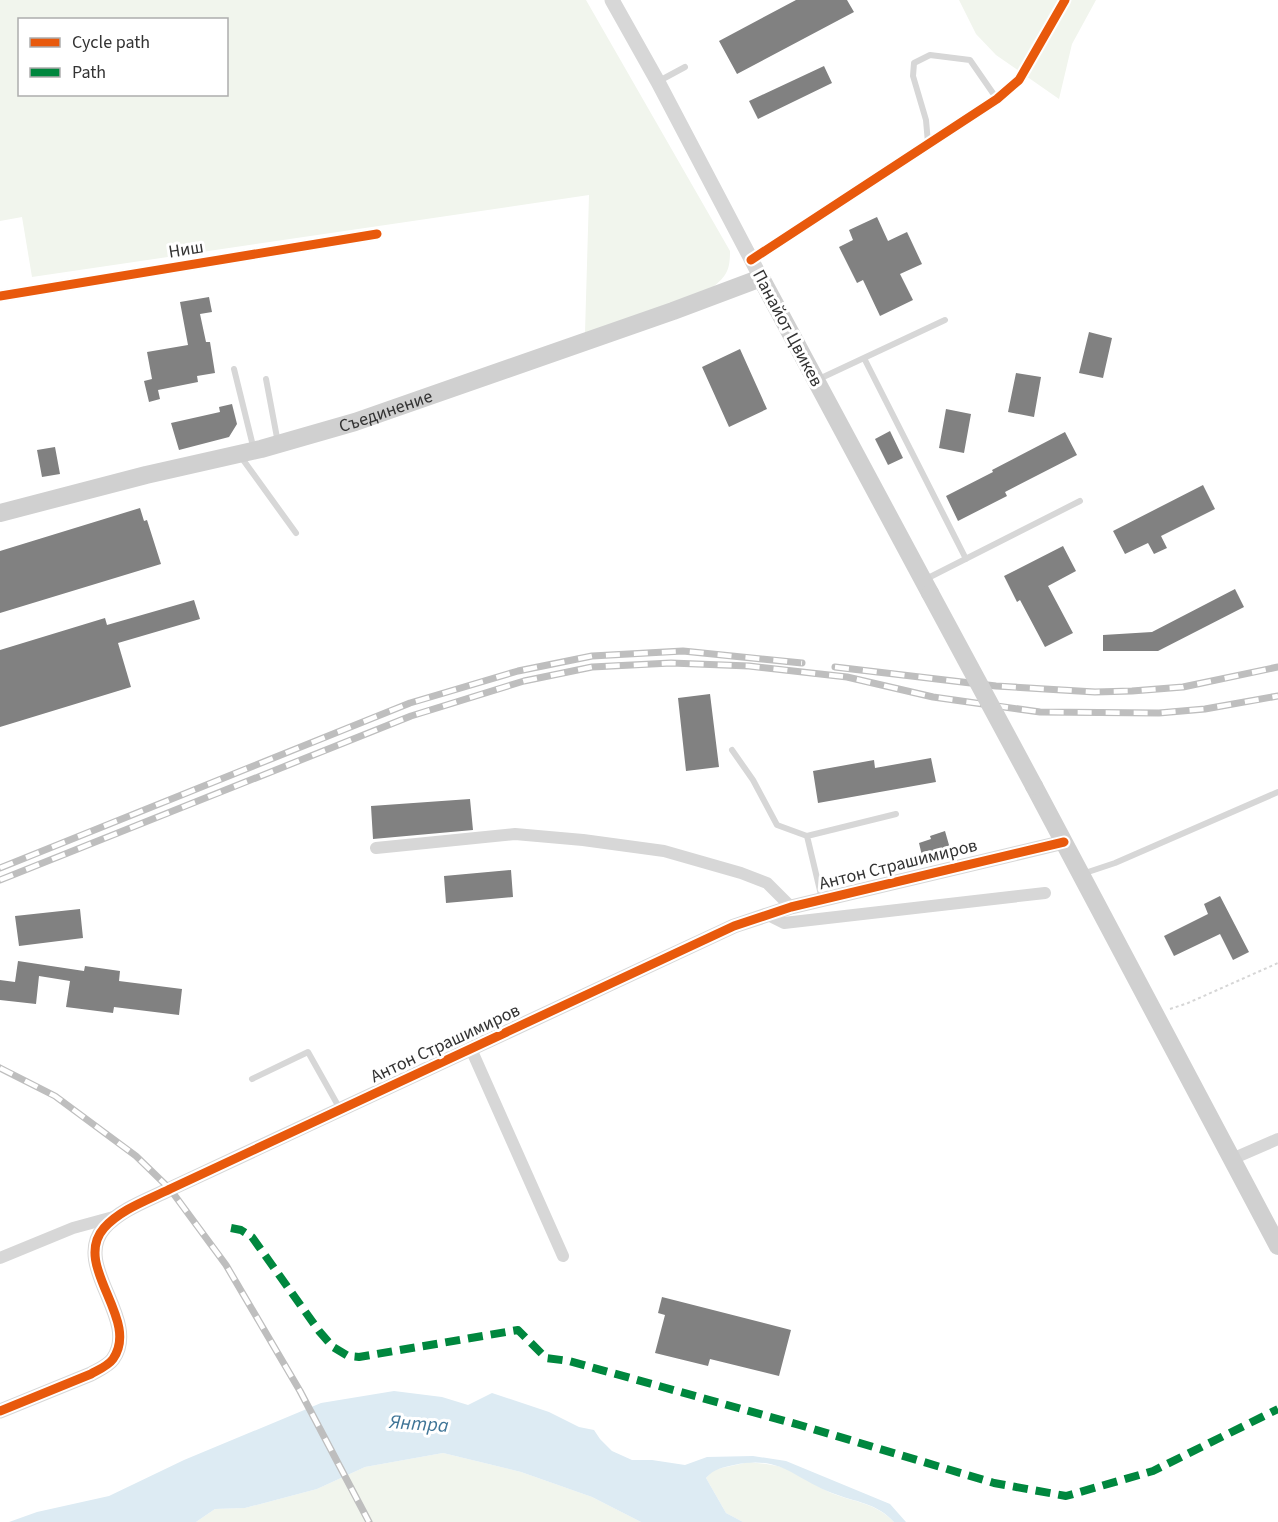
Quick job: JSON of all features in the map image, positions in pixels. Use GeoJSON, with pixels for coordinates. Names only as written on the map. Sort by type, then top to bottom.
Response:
{"type":"FeatureCollection","features":[{"type":"Feature","properties":{"kind":"main road","name":"Панайот Цвикев"},"geometry":{"type":"LineString","coordinates":[[761,278],[1232,1160],[1276,1238]]}},
{"type":"Feature","properties":{"kind":"main road","name":"Съединение"},"geometry":{"type":"LineString","coordinates":[[0,510],[246,452],[355,422],[761,278]]}},
{"type":"Feature","properties":{"kind":"street","name":"Панайот Цвикев"},"geometry":{"type":"LineString","coordinates":[[612,0],[658,82],[761,278]]}},
{"type":"Feature","properties":{"kind":"street"},"geometry":{"type":"LineString","coordinates":[[751,260],[997,99],[1019,80],[1065,0]]}},
{"type":"Feature","properties":{"kind":"street","name":"Ниш"},"geometry":{"type":"LineString","coordinates":[[0,296],[377,234]]}},
{"type":"Feature","properties":{"kind":"street"},"geometry":{"type":"LineString","coordinates":[[376,848],[514,834],[664,850],[767,883],[791,907]]}},
{"type":"Feature","properties":{"kind":"street","name":"Антон Страшимиров"},"geometry":{"type":"LineString","coordinates":[[0,1411],[91,1374],[105,1367],[114,1358],[120,1339],[118,1327],[97,1268],[95,1255],[96,1241],[118,1215],[734,926],[791,907],[1064,842]]}},
{"type":"Feature","properties":{"kind":"street"},"geometry":{"type":"LineString","coordinates":[[766,914],[784,923],[1045,893]]}},
{"type":"Feature","properties":{"kind":"street"},"geometry":{"type":"LineString","coordinates":[[471,1049],[563,1256]]}},
{"type":"Feature","properties":{"kind":"street"},"geometry":{"type":"LineString","coordinates":[[1232,1160],[1278,1138]]}},
{"type":"Feature","properties":{"kind":"street"},"geometry":{"type":"LineString","coordinates":[[0,1258],[73,1228],[118,1215]]}},
{"type":"Feature","properties":{"kind":"lane"},"geometry":{"type":"LineString","coordinates":[[928,143],[926,120],[913,76],[914,63],[930,56],[970,60],[997,99]]}},
{"type":"Feature","properties":{"kind":"lane"},"geometry":{"type":"LineString","coordinates":[[658,82],[685,67]]}},
{"type":"Feature","properties":{"kind":"lane"},"geometry":{"type":"LineString","coordinates":[[816,381],[945,320]]}},
{"type":"Feature","properties":{"kind":"lane"},"geometry":{"type":"LineString","coordinates":[[864,358],[966,559]]}},
{"type":"Feature","properties":{"kind":"lane"},"geometry":{"type":"LineString","coordinates":[[234,369],[246,452],[296,533]]}},
{"type":"Feature","properties":{"kind":"lane"},"geometry":{"type":"LineString","coordinates":[[266,379],[278,444]]}},
{"type":"Feature","properties":{"kind":"lane"},"geometry":{"type":"LineString","coordinates":[[926,587],[966,559],[1080,501]]}},
{"type":"Feature","properties":{"kind":"lane"},"geometry":{"type":"LineString","coordinates":[[732,750],[753,780],[777,825],[807,836],[896,814]]}},
{"type":"Feature","properties":{"kind":"lane"},"geometry":{"type":"LineString","coordinates":[[1081,874],[1115,863],[1278,792]]}},
{"type":"Feature","properties":{"kind":"lane"},"geometry":{"type":"LineString","coordinates":[[807,836],[822,900]]}},
{"type":"Feature","properties":{"kind":"lane"},"geometry":{"type":"LineString","coordinates":[[252,1079],[308,1052],[340,1109]]}},
{"type":"Feature","properties":{"kind":"path"},"geometry":{"type":"LineString","coordinates":[[1188,1003],[1278,963]]}},
{"type":"Feature","properties":{"kind":"shaded area"},"geometry":{"type":"Polygon","coordinates":[[[0,0],[586,0],[730,251],[730,258],[726,274],[709,290],[585,333],[589,195],[32,277],[22,217],[0,221],[0,0]]]}},
{"type":"Feature","properties":{"kind":"shaded area"},"geometry":{"type":"Polygon","coordinates":[[[959,0],[1096,0],[1072,44],[1059,99],[996,55],[976,34],[959,0]]]}},
{"type":"Feature","properties":{"kind":"shaded area"},"geometry":{"type":"Polygon","coordinates":[[[443,1453],[521,1472],[592,1497],[641,1522],[196,1522],[215,1509],[245,1508],[317,1489],[365,1467],[443,1453]]]}},
{"type":"Feature","properties":{"kind":"shaded area"},"geometry":{"type":"Polygon","coordinates":[[[749,1462],[772,1465],[794,1472],[831,1493],[880,1511],[894,1522],[743,1522],[726,1513],[706,1478],[713,1470],[749,1462]]]}},
{"type":"Feature","properties":{"kind":"water","name":"Янтра"},"geometry":{"type":"Polygon","coordinates":[[[394,1391],[442,1397],[468,1405],[492,1393],[549,1412],[579,1427],[594,1430],[612,1451],[632,1460],[652,1460],[685,1465],[707,1457],[753,1456],[786,1461],[890,1504],[906,1522],[894,1522],[873,1507],[832,1493],[786,1470],[764,1463],[750,1463],[722,1468],[706,1478],[726,1513],[743,1522],[641,1522],[592,1497],[521,1472],[443,1453],[365,1467],[317,1489],[245,1508],[215,1509],[196,1522],[9,1522],[37,1512],[109,1496],[184,1460],[321,1403],[394,1391]]]}},
{"type":"Feature","properties":{"kind":"building"},"geometry":{"type":"Polygon","coordinates":[[[796,0],[847,0],[854,12],[737,74],[719,41],[796,0]]]}},
{"type":"Feature","properties":{"kind":"building"},"geometry":{"type":"Polygon","coordinates":[[[824,66],[832,83],[758,119],[749,101],[824,66]]]}},
{"type":"Feature","properties":{"kind":"building"},"geometry":{"type":"Polygon","coordinates":[[[877,217],[888,241],[907,232],[922,264],[900,274],[913,300],[880,316],[863,280],[857,283],[839,247],[853,240],[849,230],[877,217]]]}},
{"type":"Feature","properties":{"kind":"building"},"geometry":{"type":"Polygon","coordinates":[[[209,297],[212,312],[200,314],[206,342],[210,342],[215,373],[197,376],[198,382],[158,390],[160,399],[149,402],[144,381],[152,379],[147,352],[188,345],[180,302],[209,297]]]}},
{"type":"Feature","properties":{"kind":"building"},"geometry":{"type":"Polygon","coordinates":[[[1089,332],[1112,338],[1103,378],[1079,373],[1089,332]]]}},
{"type":"Feature","properties":{"kind":"building"},"geometry":{"type":"Polygon","coordinates":[[[740,349],[767,409],[729,427],[702,367],[740,349]]]}},
{"type":"Feature","properties":{"kind":"building"},"geometry":{"type":"Polygon","coordinates":[[[1016,373],[1041,377],[1034,417],[1008,412],[1016,373]]]}},
{"type":"Feature","properties":{"kind":"building"},"geometry":{"type":"Polygon","coordinates":[[[232,404],[237,424],[229,437],[179,450],[171,423],[220,412],[219,407],[232,404]]]}},
{"type":"Feature","properties":{"kind":"building"},"geometry":{"type":"Polygon","coordinates":[[[946,409],[971,414],[964,453],[939,448],[946,409]]]}},
{"type":"Feature","properties":{"kind":"building"},"geometry":{"type":"Polygon","coordinates":[[[890,431],[903,458],[888,465],[875,439],[890,431]]]}},
{"type":"Feature","properties":{"kind":"building"},"geometry":{"type":"Polygon","coordinates":[[[1065,432],[1077,455],[1005,492],[1007,496],[958,521],[946,496],[1065,432]]]}},
{"type":"Feature","properties":{"kind":"building"},"geometry":{"type":"Polygon","coordinates":[[[55,447],[60,474],[42,477],[37,450],[55,447]]]}},
{"type":"Feature","properties":{"kind":"building"},"geometry":{"type":"Polygon","coordinates":[[[1203,485],[1215,509],[1161,536],[1167,548],[1154,554],[1148,543],[1125,554],[1113,531],[1203,485]]]}},
{"type":"Feature","properties":{"kind":"building"},"geometry":{"type":"Polygon","coordinates":[[[140,508],[144,521],[147,520],[161,564],[0,613],[0,551],[140,508]]]}},
{"type":"Feature","properties":{"kind":"building"},"geometry":{"type":"Polygon","coordinates":[[[1063,546],[1076,571],[1048,586],[1073,633],[1045,647],[1020,600],[1017,602],[1004,576],[1063,546]]]}},
{"type":"Feature","properties":{"kind":"building"},"geometry":{"type":"Polygon","coordinates":[[[1235,589],[1244,607],[1158,651],[1103,651],[1103,635],[1152,632],[1235,589]]]}},
{"type":"Feature","properties":{"kind":"building"},"geometry":{"type":"Polygon","coordinates":[[[194,600],[200,619],[118,643],[131,687],[0,727],[0,650],[105,618],[107,625],[194,600]]]}},
{"type":"Feature","properties":{"kind":"building"},"geometry":{"type":"Polygon","coordinates":[[[710,694],[719,767],[686,771],[678,698],[710,694]]]}},
{"type":"Feature","properties":{"kind":"building"},"geometry":{"type":"Polygon","coordinates":[[[931,758],[936,782],[818,803],[813,771],[874,760],[875,768],[931,758]]]}},
{"type":"Feature","properties":{"kind":"building"},"geometry":{"type":"Polygon","coordinates":[[[470,799],[473,830],[373,839],[371,806],[470,799]]]}},
{"type":"Feature","properties":{"kind":"building"},"geometry":{"type":"Polygon","coordinates":[[[945,831],[951,852],[923,860],[919,843],[945,831]]]}},
{"type":"Feature","properties":{"kind":"building"},"geometry":{"type":"Polygon","coordinates":[[[511,870],[513,897],[446,903],[444,876],[511,870]]]}},
{"type":"Feature","properties":{"kind":"building"},"geometry":{"type":"Polygon","coordinates":[[[1220,896],[1249,952],[1233,960],[1220,934],[1174,956],[1164,936],[1208,914],[1204,904],[1220,896]]]}},
{"type":"Feature","properties":{"kind":"building"},"geometry":{"type":"Polygon","coordinates":[[[80,909],[83,938],[19,946],[15,916],[80,909]]]}},
{"type":"Feature","properties":{"kind":"building"},"geometry":{"type":"Polygon","coordinates":[[[18,961],[84,971],[85,966],[120,971],[119,981],[182,989],[179,1015],[114,1007],[113,1013],[66,1007],[70,981],[39,976],[36,1004],[0,1000],[0,980],[15,982],[18,961]]]}},
{"type":"Feature","properties":{"kind":"building"},"geometry":{"type":"Polygon","coordinates":[[[662,1297],[791,1330],[779,1376],[710,1359],[708,1366],[655,1353],[665,1315],[658,1313],[662,1297]]]}},
{"type":"Feature","properties":{"kind":"railway"},"geometry":{"type":"LineString","coordinates":[[0,868],[410,703],[518,671],[592,656],[683,651],[802,663]]}},
{"type":"Feature","properties":{"kind":"railway"},"geometry":{"type":"LineString","coordinates":[[0,880],[411,716],[524,681],[592,667],[671,663],[749,666],[847,677],[933,697],[1040,712],[1159,713],[1205,709],[1278,696]]}},
{"type":"Feature","properties":{"kind":"railway"},"geometry":{"type":"LineString","coordinates":[[835,667],[996,686],[1095,692],[1183,687],[1278,667]]}},
{"type":"Feature","properties":{"kind":"railway"},"geometry":{"type":"LineString","coordinates":[[0,1068],[55,1096],[136,1156],[170,1189],[226,1265],[300,1391],[369,1522]]}},
{"type":"Feature","properties":{"kind":"marked path"},"geometry":{"type":"LineString","coordinates":[[231,1228],[241,1230],[252,1237],[319,1331],[333,1347],[348,1356],[359,1357],[518,1330],[546,1358],[569,1361],[803,1426],[994,1483],[1066,1496],[1153,1471],[1278,1409]]}},
{"type":"Feature","properties":{"kind":"cycle path"},"geometry":{"type":"LineString","coordinates":[[751,260],[997,99],[1019,80],[1065,0]]}},
{"type":"Feature","properties":{"kind":"cycle path"},"geometry":{"type":"LineString","coordinates":[[0,296],[377,234]]}},
{"type":"Feature","properties":{"kind":"cycle path"},"geometry":{"type":"LineString","coordinates":[[0,1411],[91,1374],[106,1366],[113,1359],[119,1343],[119,1327],[95,1259],[96,1243],[104,1228],[118,1215],[734,926],[791,907],[1064,842]]}}]}
